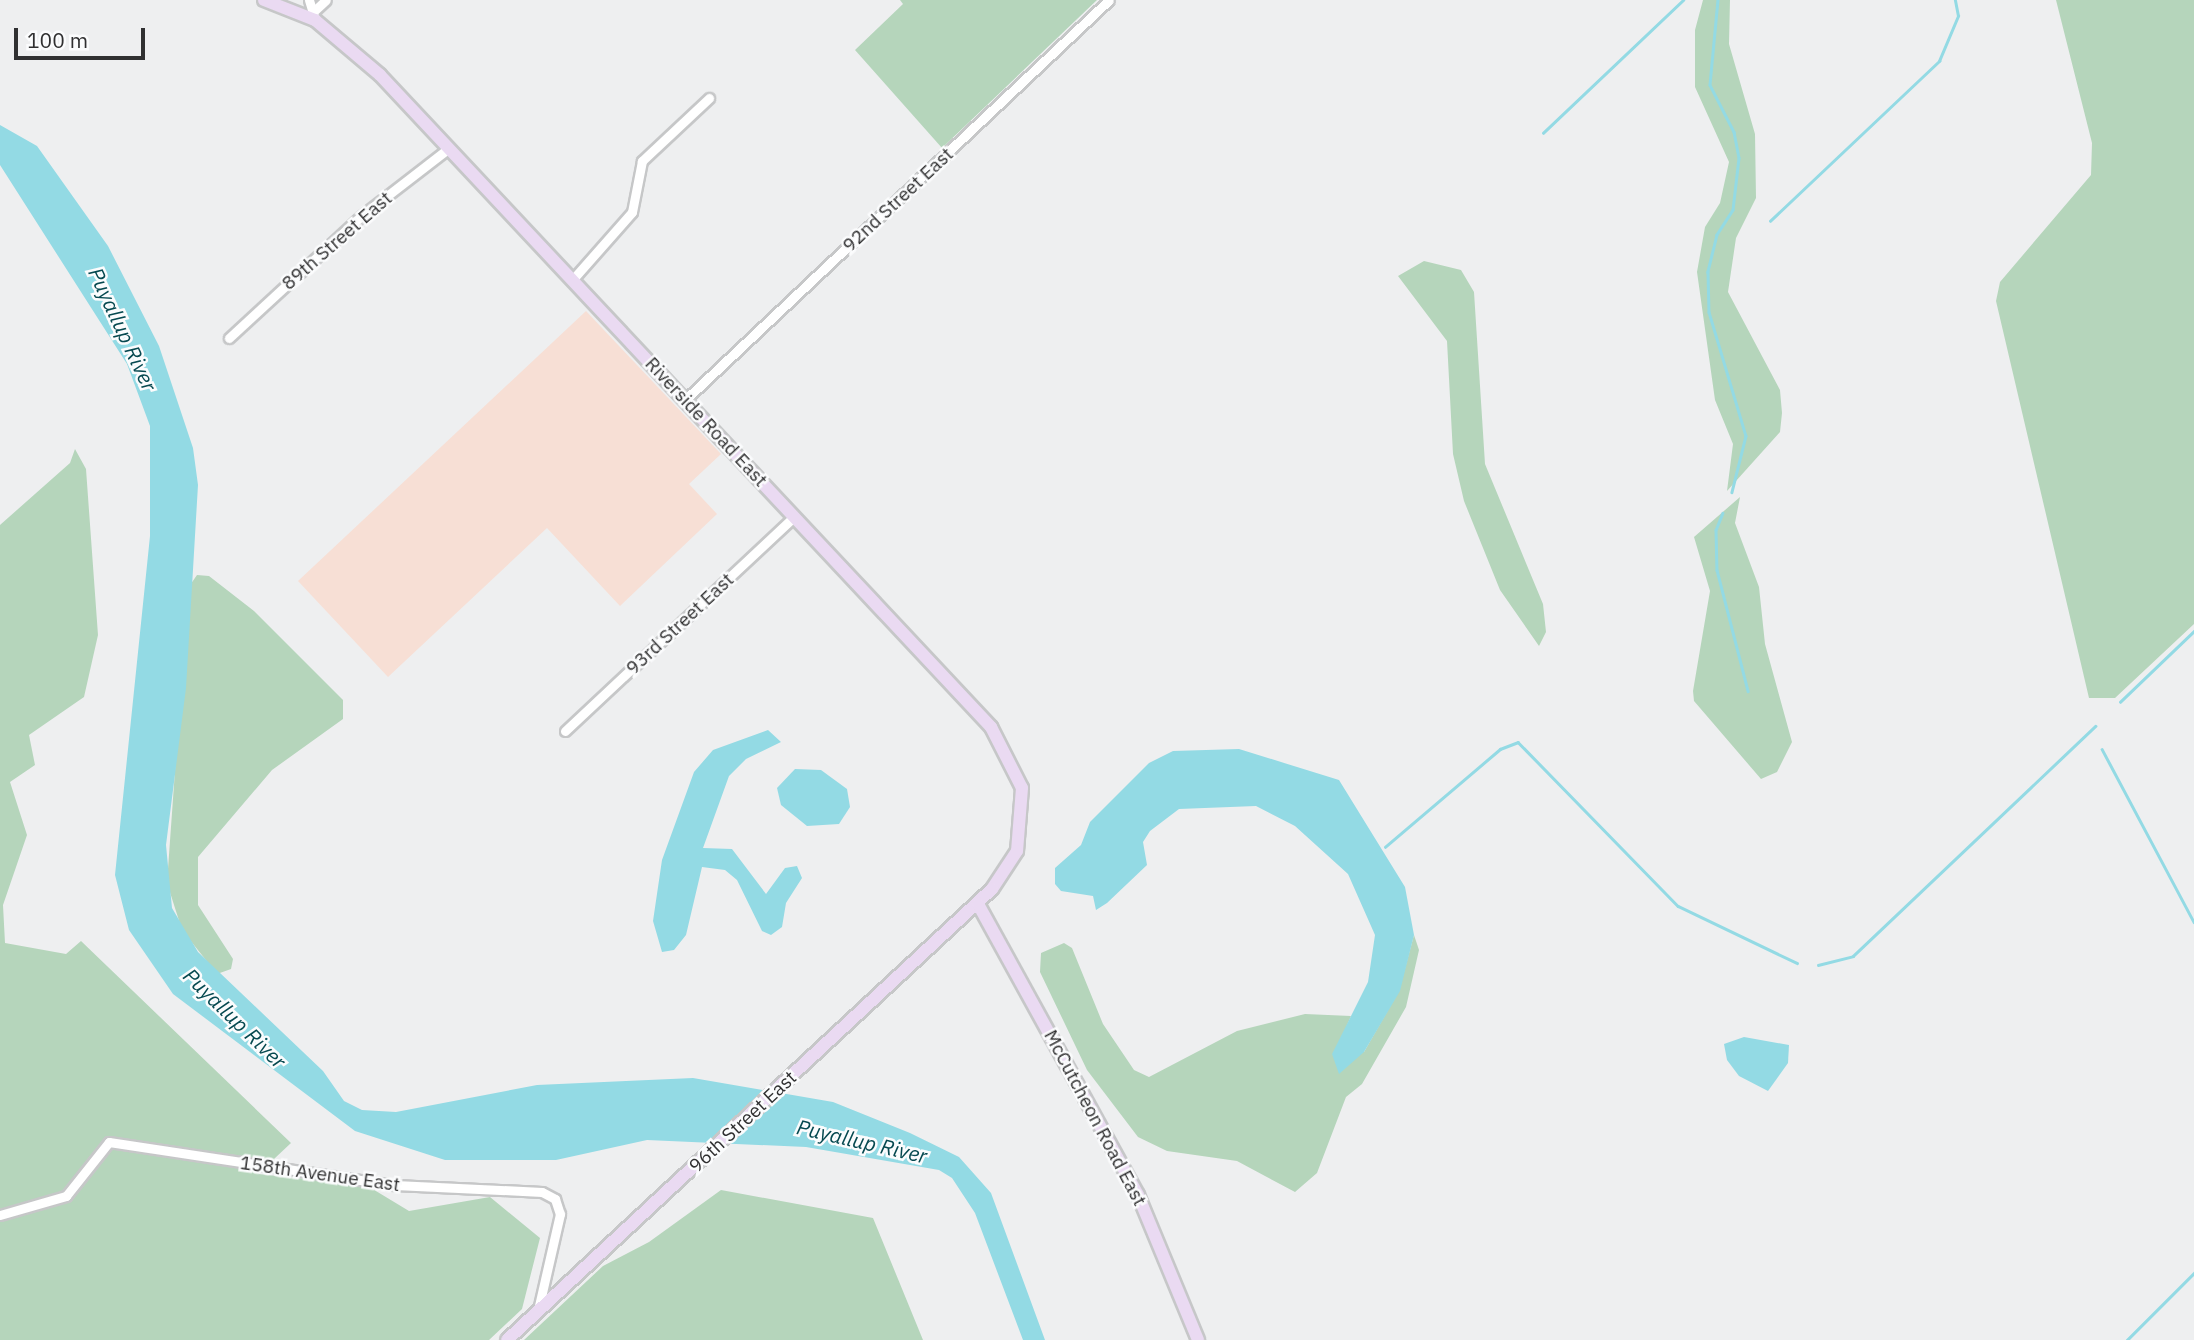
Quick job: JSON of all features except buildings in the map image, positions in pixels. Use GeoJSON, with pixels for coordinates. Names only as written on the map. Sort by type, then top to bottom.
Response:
{"type":"FeatureCollection","features":[{"type":"Feature","properties":{"kind":"street","name":"Riverside Road East"},"geometry":{"type":"LineString","coordinates":[[264,0],[314,16],[364,58],[686,399],[1010,754],[1022,788],[1021,831],[1009,865],[978,904]]}},
{"type":"Feature","properties":{"kind":"street"},"geometry":{"type":"LineString","coordinates":[[309,0],[314,16]]}},
{"type":"Feature","properties":{"kind":"street"},"geometry":{"type":"LineString","coordinates":[[314,16],[326,0]]}},
{"type":"Feature","properties":{"kind":"street","name":"92nd Street East"},"geometry":{"type":"LineString","coordinates":[[686,399],[1109,0]]}},
{"type":"Feature","properties":{"kind":"street"},"geometry":{"type":"LineString","coordinates":[[573,279],[632,212],[642,161],[709,98]]}},
{"type":"Feature","properties":{"kind":"street","name":"89th Street East"},"geometry":{"type":"LineString","coordinates":[[229,338],[361,216],[449,148]]}},
{"type":"Feature","properties":{"kind":"street","name":"93rd Street East"},"geometry":{"type":"LineString","coordinates":[[565,731],[794,517]]}},
{"type":"Feature","properties":{"kind":"street","name":"96th Street East"},"geometry":{"type":"LineString","coordinates":[[506,1340],[978,904]]}},
{"type":"Feature","properties":{"kind":"street","name":"McCutcheon Road East"},"geometry":{"type":"LineString","coordinates":[[978,904],[1138,1195],[1198,1340]]}},
{"type":"Feature","properties":{"kind":"street","name":"158th Avenue East"},"geometry":{"type":"LineString","coordinates":[[0,1215],[66,1196],[109,1142],[395,1185],[542,1192],[555,1199],[560,1214],[538,1310]]}},
{"type":"Feature","properties":{"kind":"shaded area"},"geometry":{"type":"Polygon","coordinates":[[[586,311],[721,454],[689,484],[717,514],[620,606],[547,528],[388,677],[298,581],[586,311]]]}},
{"type":"Feature","properties":{"kind":"green space"},"geometry":{"type":"Polygon","coordinates":[[[900,0],[1097,0],[942,148],[855,50],[903,4],[900,0]]]}},
{"type":"Feature","properties":{"kind":"green space"},"geometry":{"type":"Polygon","coordinates":[[[1703,0],[1730,0],[1729,44],[1755,134],[1756,198],[1736,238],[1728,292],[1780,390],[1782,413],[1780,432],[1727,491],[1733,444],[1715,400],[1697,272],[1705,227],[1720,203],[1729,162],[1695,87],[1695,30],[1703,0]]]}},
{"type":"Feature","properties":{"kind":"green space"},"geometry":{"type":"Polygon","coordinates":[[[2056,0],[2194,0],[2194,624],[2115,698],[2089,698],[1996,301],[2000,282],[2091,175],[2092,143],[2056,0]]]}},
{"type":"Feature","properties":{"kind":"green space"},"geometry":{"type":"Polygon","coordinates":[[[1424,261],[1461,270],[1474,292],[1485,464],[1543,604],[1546,632],[1539,646],[1500,590],[1464,501],[1453,454],[1447,341],[1398,276],[1424,261]]]}},
{"type":"Feature","properties":{"kind":"green space"},"geometry":{"type":"Polygon","coordinates":[[[75,449],[86,469],[98,635],[84,697],[29,735],[35,765],[10,782],[27,835],[3,905],[5,943],[66,954],[81,941],[291,1143],[258,1174],[366,1185],[409,1211],[490,1197],[540,1238],[522,1309],[489,1340],[0,1340],[0,525],[70,463],[75,449]]]}},
{"type":"Feature","properties":{"kind":"green space"},"geometry":{"type":"Polygon","coordinates":[[[1740,497],[1735,523],[1759,587],[1765,644],[1792,742],[1777,772],[1761,779],[1694,701],[1693,691],[1710,591],[1694,537],[1740,497]]]}},
{"type":"Feature","properties":{"kind":"green space"},"geometry":{"type":"Polygon","coordinates":[[[197,575],[209,576],[254,611],[343,700],[343,719],[272,770],[198,857],[198,905],[233,959],[231,969],[217,974],[182,930],[167,883],[188,588],[197,575]]]}},
{"type":"Feature","properties":{"kind":"green space"},"geometry":{"type":"Polygon","coordinates":[[[1414,935],[1419,950],[1406,1007],[1362,1084],[1346,1097],[1317,1173],[1295,1192],[1237,1161],[1167,1151],[1138,1137],[1087,1070],[1040,972],[1041,953],[1064,943],[1072,948],[1103,1024],[1134,1070],[1149,1077],[1237,1031],[1305,1014],[1351,1016],[1345,1030],[1364,1052],[1399,991],[1414,935]]]}},
{"type":"Feature","properties":{"kind":"green space"},"geometry":{"type":"Polygon","coordinates":[[[721,1190],[873,1218],[923,1340],[524,1340],[603,1266],[649,1242],[721,1190]]]}},
{"type":"Feature","properties":{"kind":"water","name":"Puyallup River"},"geometry":{"type":"Polygon","coordinates":[[[0,125],[37,146],[108,246],[159,346],[193,448],[198,485],[186,688],[166,845],[172,908],[198,952],[323,1071],[344,1101],[362,1110],[396,1112],[537,1085],[693,1078],[833,1102],[910,1133],[959,1157],[991,1193],[1045,1340],[1023,1340],[975,1213],[952,1178],[939,1170],[806,1147],[647,1140],[556,1160],[445,1160],[355,1131],[173,994],[129,930],[115,875],[150,536],[150,426],[127,364],[0,165],[0,125]]]}},
{"type":"Feature","properties":{"kind":"water"},"geometry":{"type":"Polygon","coordinates":[[[768,730],[781,742],[746,759],[729,776],[703,848],[732,849],[766,894],[785,868],[797,866],[802,878],[786,903],[782,927],[771,935],[762,931],[737,880],[725,870],[702,867],[686,935],[674,950],[662,952],[653,921],[662,860],[694,772],[713,750],[768,730]]]}},
{"type":"Feature","properties":{"kind":"water"},"geometry":{"type":"Polygon","coordinates":[[[1239,749],[1339,780],[1405,887],[1414,935],[1400,991],[1364,1052],[1339,1074],[1332,1054],[1368,982],[1375,935],[1348,874],[1295,826],[1256,806],[1179,809],[1150,831],[1143,842],[1147,865],[1096,910],[1093,896],[1061,891],[1055,884],[1055,868],[1081,845],[1090,822],[1149,763],[1173,751],[1239,749]]]}},
{"type":"Feature","properties":{"kind":"water"},"geometry":{"type":"Polygon","coordinates":[[[795,769],[821,770],[847,789],[850,807],[839,824],[807,826],[781,805],[777,788],[795,769]]]}},
{"type":"Feature","properties":{"kind":"water"},"geometry":{"type":"Polygon","coordinates":[[[1744,1037],[1789,1045],[1788,1063],[1768,1091],[1739,1076],[1727,1060],[1724,1044],[1744,1037]]]}},
{"type":"Feature","properties":{"kind":"waterway"},"geometry":{"type":"LineString","coordinates":[[1543,133],[1683,0]]}},
{"type":"Feature","properties":{"kind":"waterway"},"geometry":{"type":"LineString","coordinates":[[1718,0],[1710,85],[1734,132],[1739,158],[1733,210],[1717,235],[1708,272],[1709,312],[1746,436],[1732,492]]}},
{"type":"Feature","properties":{"kind":"waterway"},"geometry":{"type":"LineString","coordinates":[[1770,221],[1939,61],[1958,16],[1955,0]]}},
{"type":"Feature","properties":{"kind":"waterway"},"geometry":{"type":"LineString","coordinates":[[1723,513],[1716,530],[1717,570],[1748,691]]}},
{"type":"Feature","properties":{"kind":"waterway"},"geometry":{"type":"LineString","coordinates":[[2120,702],[2194,631]]}},
{"type":"Feature","properties":{"kind":"waterway"},"geometry":{"type":"LineString","coordinates":[[1818,965],[1853,956],[2095,726]]}},
{"type":"Feature","properties":{"kind":"waterway"},"geometry":{"type":"LineString","coordinates":[[1385,847],[1500,749],[1518,742],[1678,906],[1797,963]]}},
{"type":"Feature","properties":{"kind":"waterway"},"geometry":{"type":"LineString","coordinates":[[2102,749],[2194,922]]}},
{"type":"Feature","properties":{"kind":"waterway"},"geometry":{"type":"LineString","coordinates":[[2127,1340],[2194,1273]]}}]}
